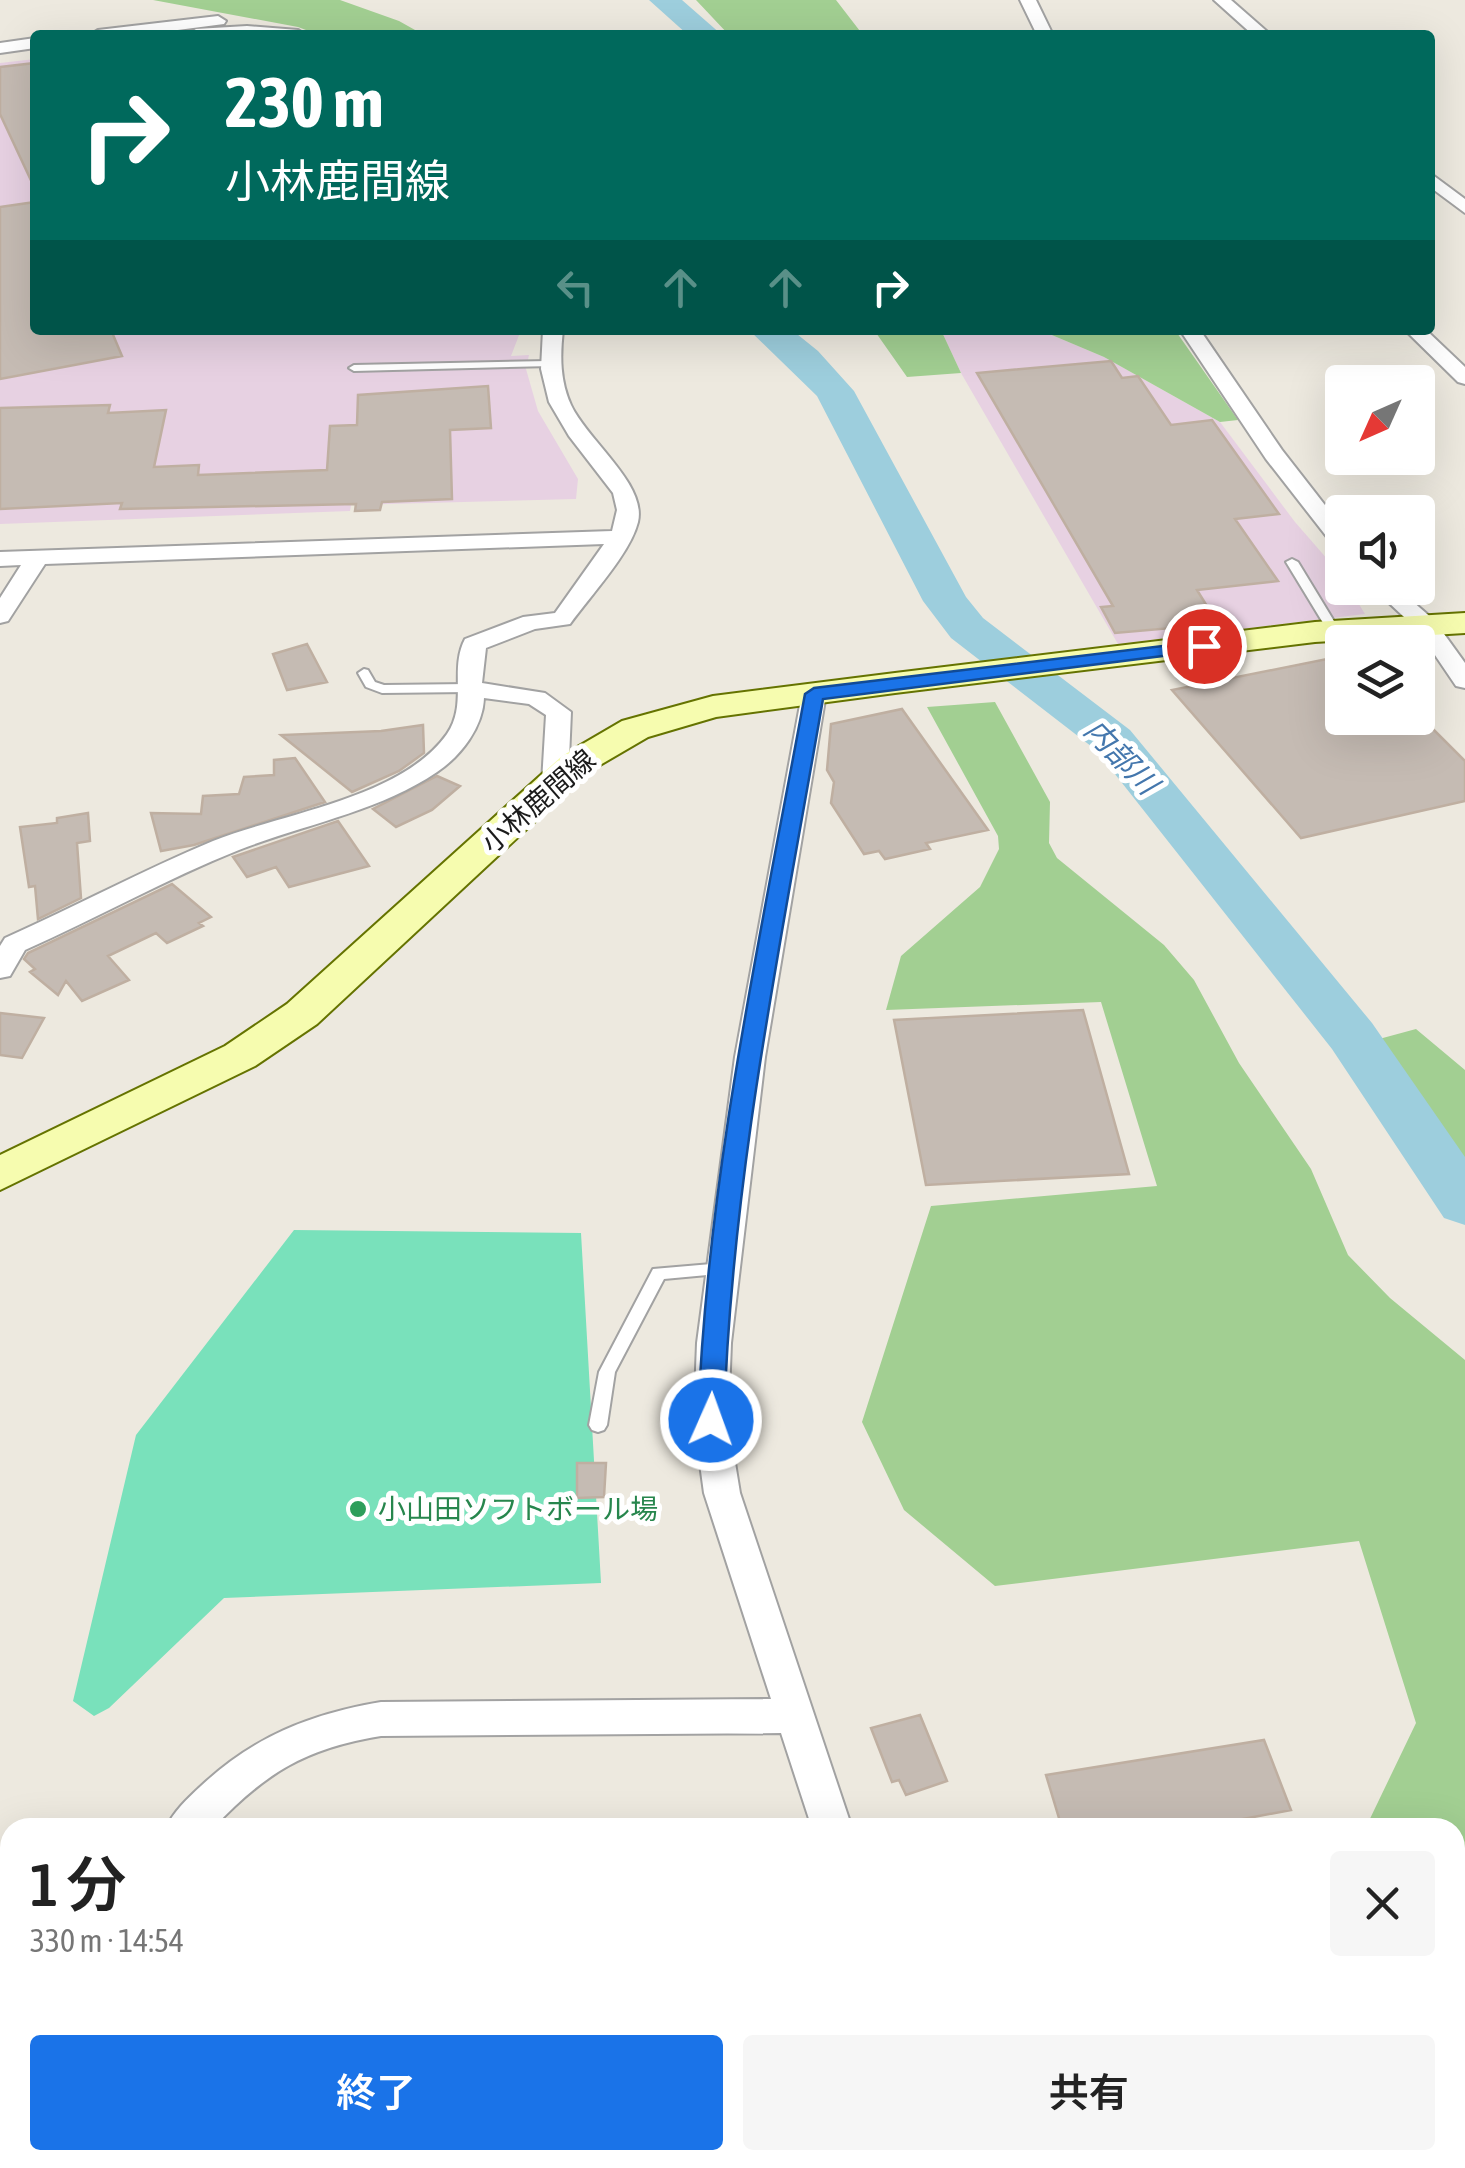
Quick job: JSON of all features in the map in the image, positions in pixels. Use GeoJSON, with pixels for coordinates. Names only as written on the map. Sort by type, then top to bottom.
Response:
{"type":"FeatureCollection","features":[{"type":"Feature","properties":{"kind":"main road","name":"小林鹿間線"},"geometry":{"type":"LineString","coordinates":[[1413,625],[1465,624]]}},
{"type":"Feature","properties":{"kind":"main road","name":"小林鹿間線"},"geometry":{"type":"LineString","coordinates":[[0,1174],[240,1056],[302,1014],[555,782],[601,745],[673,715],[895,683],[1325,632]]}},
{"type":"Feature","properties":{"kind":"street"},"geometry":{"type":"LineString","coordinates":[[1028,0],[1043,30]]}},
{"type":"Feature","properties":{"kind":"street"},"geometry":{"type":"LineString","coordinates":[[1222,0],[1257,30]]}},
{"type":"Feature","properties":{"kind":"street"},"geometry":{"type":"LineString","coordinates":[[141,30],[218,21]]}},
{"type":"Feature","properties":{"kind":"street"},"geometry":{"type":"LineString","coordinates":[[0,49],[30,46]]}},
{"type":"Feature","properties":{"kind":"street"},"geometry":{"type":"LineString","coordinates":[[1435,182],[1465,208]]}},
{"type":"Feature","properties":{"kind":"street"},"geometry":{"type":"LineString","coordinates":[[2,962],[15,944],[252,836],[382,792],[428,767],[454,744],[473,703],[470,688],[474,644],[531,622],[562,619],[622,538],[629,518],[624,493],[573,430],[558,402],[548,364],[552,335]]}},
{"type":"Feature","properties":{"kind":"street"},"geometry":{"type":"LineString","coordinates":[[1193,335],[1274,454],[1325,520]]}},
{"type":"Feature","properties":{"kind":"street"},"geometry":{"type":"LineString","coordinates":[[1420,335],[1465,378]]}},
{"type":"Feature","properties":{"kind":"street"},"geometry":{"type":"LineString","coordinates":[[0,559],[622,538]]}},
{"type":"Feature","properties":{"kind":"street"},"geometry":{"type":"LineString","coordinates":[[0,616],[38,557]]}},
{"type":"Feature","properties":{"kind":"street"},"geometry":{"type":"LineString","coordinates":[[1404,605],[1426,624],[1465,681]]}},
{"type":"Feature","properties":{"kind":"street"},"geometry":{"type":"LineString","coordinates":[[470,688],[536,698],[558,712],[550,763],[555,782]]}},
{"type":"Feature","properties":{"kind":"street"},"geometry":{"type":"LineString","coordinates":[[814,694],[750,1058],[714,1343],[711,1420],[722,1493],[829,1818]]}},
{"type":"Feature","properties":{"kind":"street"},"geometry":{"type":"LineString","coordinates":[[196,1818],[255,1762],[316,1730],[346,1723],[381,1718],[719,1719],[795,1714]]}},
{"type":"Feature","properties":{"kind":"lane"},"geometry":{"type":"LineString","coordinates":[[354,368],[548,364]]}},
{"type":"Feature","properties":{"kind":"lane"},"geometry":{"type":"LineString","coordinates":[[1292,562],[1330,625]]}},
{"type":"Feature","properties":{"kind":"lane"},"geometry":{"type":"LineString","coordinates":[[364,673],[370,684],[382,688],[470,688]]}},
{"type":"Feature","properties":{"kind":"lane"},"geometry":{"type":"LineString","coordinates":[[598,1425],[607,1372],[659,1273],[723,1269]]}},
{"type":"Feature","properties":{"kind":"shaded area"},"geometry":{"type":"Polygon","coordinates":[[[30,60],[30,335],[519,335],[511,356],[529,355],[526,369],[538,411],[578,479],[576,499],[351,505],[350,511],[0,524],[0,63],[30,60]]]}},
{"type":"Feature","properties":{"kind":"shaded area"},"geometry":{"type":"Polygon","coordinates":[[[943,335],[1052,335],[1104,357],[1220,422],[1325,556],[1325,605],[1359,605],[1365,614],[1118,644],[961,373],[943,335]]]}},
{"type":"Feature","properties":{"kind":"green space"},"geometry":{"type":"Polygon","coordinates":[[[153,0],[340,0],[415,30],[298,27],[153,0]]]}},
{"type":"Feature","properties":{"kind":"green space"},"geometry":{"type":"Polygon","coordinates":[[[696,0],[836,0],[859,30],[724,30],[696,0]]]}},
{"type":"Feature","properties":{"kind":"green space"},"geometry":{"type":"Polygon","coordinates":[[[878,335],[943,335],[961,373],[907,377],[878,335]]]}},
{"type":"Feature","properties":{"kind":"green space"},"geometry":{"type":"Polygon","coordinates":[[[1052,335],[1178,335],[1238,420],[1220,422],[1104,357],[1052,335]]]}},
{"type":"Feature","properties":{"kind":"green space"},"geometry":{"type":"Polygon","coordinates":[[[995,702],[1050,802],[1049,843],[1057,858],[1164,945],[1194,980],[1239,1063],[1311,1169],[1348,1255],[1390,1298],[1465,1360],[1465,1818],[1370,1818],[1416,1723],[1359,1541],[995,1586],[904,1510],[862,1422],[931,1206],[1157,1186],[1101,1002],[886,1010],[901,956],[980,887],[999,849],[998,836],[927,707],[995,702]]]}},
{"type":"Feature","properties":{"kind":"green space"},"geometry":{"type":"Polygon","coordinates":[[[1416,1029],[1465,1070],[1465,1199],[1357,1045],[1416,1029]]]}},
{"type":"Feature","properties":{"kind":"green space","name":"小山田ソフトボール場"},"geometry":{"type":"Polygon","coordinates":[[[294,1230],[581,1233],[601,1583],[224,1598],[109,1708],[94,1716],[73,1701],[136,1435],[294,1230]]]}},
{"type":"Feature","properties":{"kind":"building"},"geometry":{"type":"Polygon","coordinates":[[[30,64],[30,178],[0,114],[0,67],[30,64]]]}},
{"type":"Feature","properties":{"kind":"building"},"geometry":{"type":"Polygon","coordinates":[[[30,203],[30,335],[113,335],[122,356],[0,379],[0,207],[30,203]]]}},
{"type":"Feature","properties":{"kind":"building"},"geometry":{"type":"Polygon","coordinates":[[[1111,361],[1122,378],[1138,376],[1171,425],[1212,420],[1279,514],[1235,519],[1278,581],[1197,590],[1218,624],[1115,633],[1101,607],[1113,606],[977,373],[1111,361]]]}},
{"type":"Feature","properties":{"kind":"building"},"geometry":{"type":"Polygon","coordinates":[[[488,386],[491,428],[450,430],[452,499],[382,502],[380,510],[355,511],[356,504],[120,509],[122,503],[0,509],[0,408],[110,405],[108,413],[166,410],[154,467],[199,465],[198,475],[327,470],[330,426],[357,425],[358,395],[488,386]]]}},
{"type":"Feature","properties":{"kind":"building"},"geometry":{"type":"Polygon","coordinates":[[[307,644],[327,682],[287,690],[273,654],[307,644]]]}},
{"type":"Feature","properties":{"kind":"building"},"geometry":{"type":"Polygon","coordinates":[[[1325,659],[1325,735],[1435,735],[1435,731],[1465,761],[1465,801],[1301,838],[1172,690],[1325,659]]]}},
{"type":"Feature","properties":{"kind":"building"},"geometry":{"type":"Polygon","coordinates":[[[902,709],[988,830],[926,843],[930,849],[885,859],[879,851],[864,854],[831,803],[834,782],[827,770],[831,724],[902,709]]]}},
{"type":"Feature","properties":{"kind":"building"},"geometry":{"type":"Polygon","coordinates":[[[423,725],[424,753],[399,771],[352,792],[281,735],[381,731],[423,725]]]}},
{"type":"Feature","properties":{"kind":"building"},"geometry":{"type":"Polygon","coordinates":[[[295,758],[325,802],[194,845],[161,851],[151,813],[201,814],[203,796],[239,794],[244,777],[274,775],[274,760],[295,758]]]}},
{"type":"Feature","properties":{"kind":"building"},"geometry":{"type":"Polygon","coordinates":[[[437,776],[460,786],[432,810],[396,827],[373,809],[437,776]]]}},
{"type":"Feature","properties":{"kind":"building"},"geometry":{"type":"Polygon","coordinates":[[[88,813],[90,841],[77,843],[81,898],[38,919],[35,886],[29,887],[20,827],[57,823],[57,818],[88,813]]]}},
{"type":"Feature","properties":{"kind":"building"},"geometry":{"type":"Polygon","coordinates":[[[338,821],[369,866],[289,887],[276,867],[247,877],[233,857],[338,821]]]}},
{"type":"Feature","properties":{"kind":"building"},"geometry":{"type":"Polygon","coordinates":[[[172,884],[211,917],[199,923],[203,926],[167,943],[156,933],[108,956],[129,980],[82,1001],[66,981],[58,995],[30,972],[35,969],[24,959],[28,953],[172,884]]]}},
{"type":"Feature","properties":{"kind":"building"},"geometry":{"type":"Polygon","coordinates":[[[1083,1010],[1129,1174],[926,1185],[894,1020],[1083,1010]]]}},
{"type":"Feature","properties":{"kind":"building"},"geometry":{"type":"Polygon","coordinates":[[[0,1013],[44,1018],[22,1058],[0,1055],[0,1013]]]}},
{"type":"Feature","properties":{"kind":"building"},"geometry":{"type":"Polygon","coordinates":[[[577,1463],[606,1463],[604,1497],[577,1498],[577,1463]]]}},
{"type":"Feature","properties":{"kind":"building"},"geometry":{"type":"Polygon","coordinates":[[[920,1715],[947,1781],[906,1795],[899,1780],[892,1782],[871,1728],[920,1715]]]}},
{"type":"Feature","properties":{"kind":"building"},"geometry":{"type":"Polygon","coordinates":[[[1264,1740],[1291,1810],[1248,1818],[1059,1818],[1046,1775],[1264,1740]]]}},
{"type":"Feature","properties":{"kind":"waterway","name":"内部川"},"geometry":{"type":"LineString","coordinates":[[664,0],[701,30]]}},
{"type":"Feature","properties":{"kind":"waterway","name":"内部川"},"geometry":{"type":"LineString","coordinates":[[774,335],[834,391],[946,601],[967,628],[1113,740],[1352,1036],[1465,1203]]}},
{"type":"Feature","properties":{"kind":"place","name":"小山田ソフトボール場"},"geometry":{"type":"Point","coordinates":[358,1509]}},
{"type":"Feature","properties":{"kind":"route"},"geometry":{"type":"LineString","coordinates":[[711,1420],[714,1343],[750,1058],[814,694],[1204,646]]}}]}
